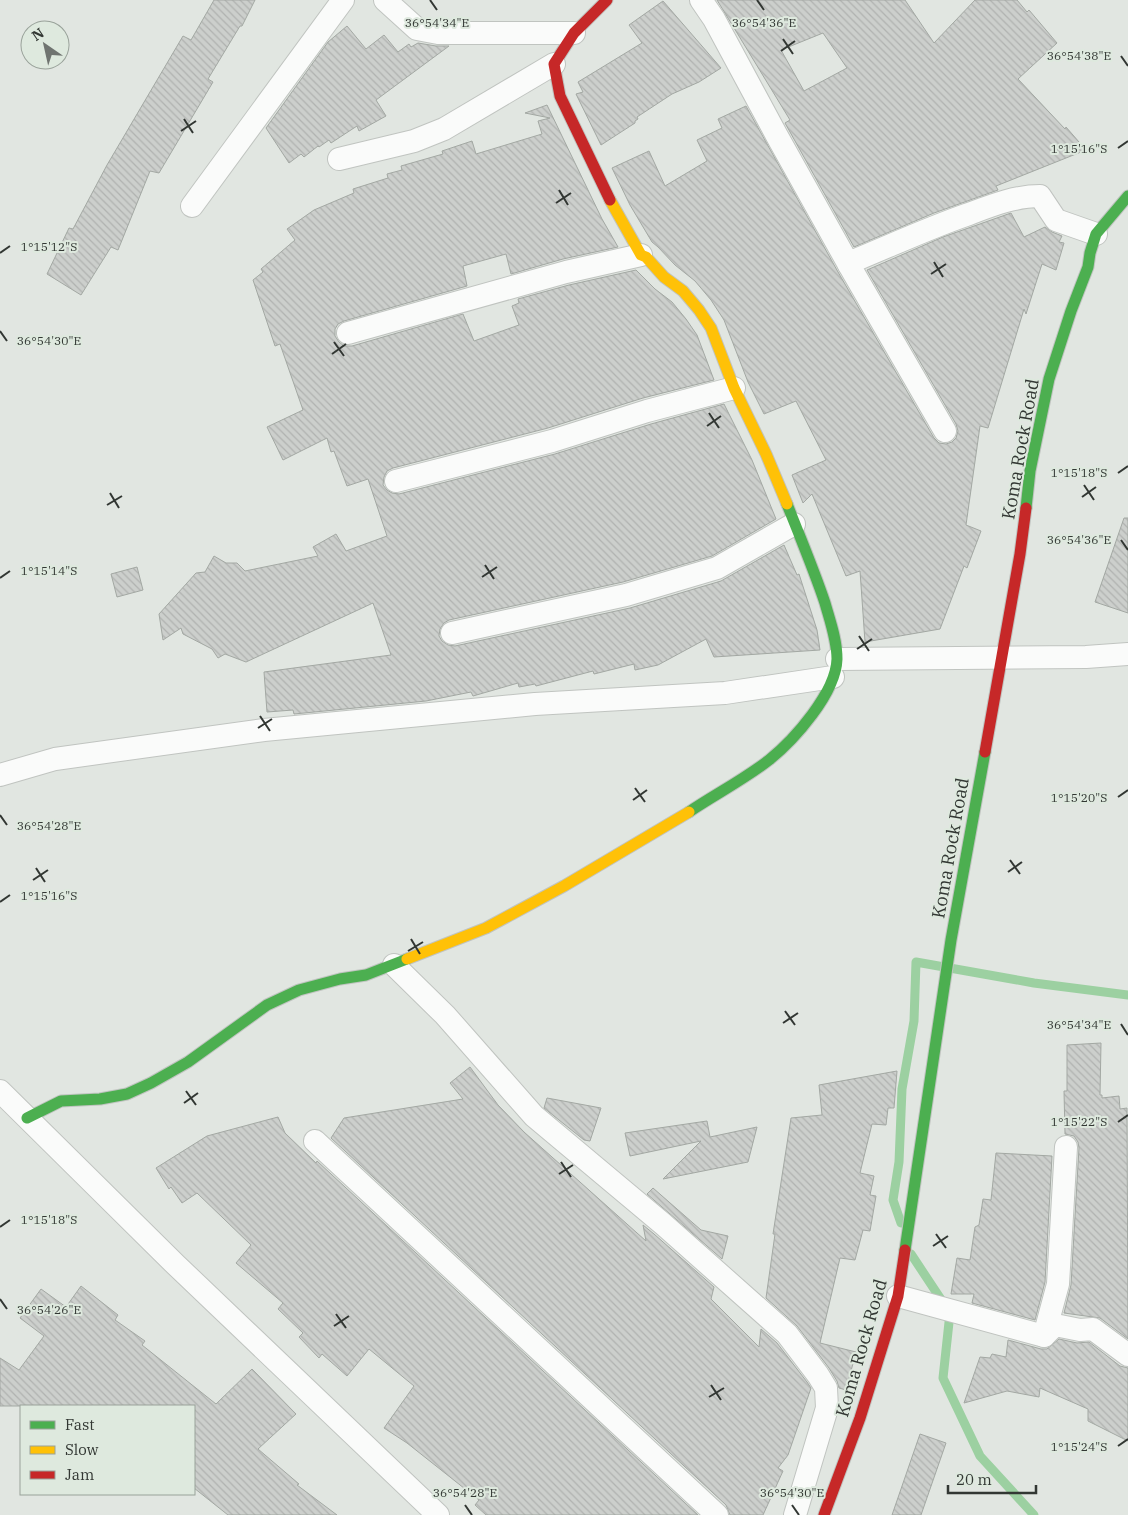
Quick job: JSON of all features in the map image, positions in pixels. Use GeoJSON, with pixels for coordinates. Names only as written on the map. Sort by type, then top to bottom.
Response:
{"type":"FeatureCollection","features":[{"type":"Feature","properties":{"kind":"street"},"geometry":{"type":"LineString","coordinates":[[192,206],[343,0]]}},
{"type":"Feature","properties":{"kind":"street"},"geometry":{"type":"LineString","coordinates":[[385,0],[417,29],[423,31],[438,33],[574,33]]}},
{"type":"Feature","properties":{"kind":"street"},"geometry":{"type":"LineString","coordinates":[[338,159],[414,141],[444,129],[554,64],[574,33],[607,0]]}},
{"type":"Feature","properties":{"kind":"street"},"geometry":{"type":"LineString","coordinates":[[701,0],[714,19],[849,265],[945,431]]}},
{"type":"Feature","properties":{"kind":"street"},"geometry":{"type":"LineString","coordinates":[[27,1118],[61,1101],[100,1100],[127,1094],[188,1062],[267,1005],[299,990],[340,979],[366,975],[495,924],[670,824],[769,760],[809,718],[826,696],[835,668],[832,626],[818,585],[766,454],[734,388],[711,328],[683,291],[664,277],[641,255],[616,212],[560,96],[554,64]]}},
{"type":"Feature","properties":{"kind":"street"},"geometry":{"type":"LineString","coordinates":[[849,265],[858,259],[952,220],[996,204],[1028,196],[1040,196],[1056,220],[1096,234]]}},
{"type":"Feature","properties":{"kind":"street","name":"Koma Rock Road"},"geometry":{"type":"LineString","coordinates":[[824,1515],[860,1418],[898,1296],[950,948],[1020,554],[1030,471],[1049,380],[1071,310],[1088,267],[1096,234],[1128,196]]}},
{"type":"Feature","properties":{"kind":"street"},"geometry":{"type":"LineString","coordinates":[[348,333],[557,274],[641,255]]}},
{"type":"Feature","properties":{"kind":"street"},"geometry":{"type":"LineString","coordinates":[[396,481],[552,441],[646,411],[734,388]]}},
{"type":"Feature","properties":{"kind":"street"},"geometry":{"type":"LineString","coordinates":[[452,633],[626,595],[718,568],[794,524]]}},
{"type":"Feature","properties":{"kind":"street"},"geometry":{"type":"LineString","coordinates":[[0,776],[55,759],[264,730],[535,704],[725,693],[835,668],[1128,654]]}},
{"type":"Feature","properties":{"kind":"street"},"geometry":{"type":"LineString","coordinates":[[394,965],[445,1015],[534,1116],[663,1224],[787,1334],[813,1368],[826,1388],[827,1408],[795,1515]]}},
{"type":"Feature","properties":{"kind":"street"},"geometry":{"type":"LineString","coordinates":[[0,1091],[176,1265],[438,1515]]}},
{"type":"Feature","properties":{"kind":"street"},"geometry":{"type":"LineString","coordinates":[[315,1141],[716,1515]]}},
{"type":"Feature","properties":{"kind":"street"},"geometry":{"type":"LineString","coordinates":[[1044,1336],[1058,1284],[1066,1147]]}},
{"type":"Feature","properties":{"kind":"street"},"geometry":{"type":"LineString","coordinates":[[898,1296],[1044,1336]]}},
{"type":"Feature","properties":{"kind":"street"},"geometry":{"type":"LineString","coordinates":[[1044,1336],[1056,1325],[1080,1330],[1093,1329],[1128,1355]]}},
{"type":"Feature","properties":{"kind":"building"},"geometry":{"type":"Polygon","coordinates":[[[214,0],[255,0],[242,26],[240,26],[208,79],[213,82],[159,173],[150,171],[118,250],[111,247],[81,295],[47,274],[69,228],[73,229],[107,165],[183,36],[191,40],[214,0]]]}},
{"type":"Feature","properties":{"kind":"building"},"geometry":{"type":"Polygon","coordinates":[[[717,0],[905,0],[934,43],[975,0],[1017,0],[1027,12],[1029,10],[1057,43],[1018,79],[1086,150],[996,186],[998,190],[934,213],[854,247],[785,123],[790,120],[717,0]],[[823,33],[781,50],[804,91],[847,68],[823,33]]]}},
{"type":"Feature","properties":{"kind":"building"},"geometry":{"type":"Polygon","coordinates":[[[663,1],[721,68],[699,82],[672,94],[637,117],[638,119],[635,123],[601,145],[576,94],[583,92],[578,82],[642,43],[629,25],[663,1]]]}},
{"type":"Feature","properties":{"kind":"building"},"geometry":{"type":"Polygon","coordinates":[[[347,26],[366,49],[384,35],[398,52],[409,44],[411,47],[418,43],[449,46],[376,100],[386,116],[359,131],[357,126],[331,143],[329,140],[304,157],[301,154],[289,163],[266,128],[328,42],[347,26]]]}},
{"type":"Feature","properties":{"kind":"building"},"geometry":{"type":"Polygon","coordinates":[[[547,105],[602,219],[618,247],[563,259],[511,274],[506,254],[463,266],[467,286],[344,321],[338,324],[335,329],[335,336],[344,346],[352,346],[463,314],[474,341],[519,325],[512,306],[519,303],[518,299],[636,270],[655,289],[672,302],[686,319],[697,335],[714,380],[643,398],[548,428],[393,468],[387,471],[383,485],[392,493],[399,494],[555,454],[651,424],[724,404],[752,460],[776,519],[712,556],[623,582],[449,620],[440,629],[439,636],[448,645],[455,646],[630,608],[721,581],[784,545],[797,575],[799,574],[817,630],[820,650],[714,657],[706,639],[658,665],[635,670],[634,664],[594,674],[593,671],[536,686],[535,684],[519,687],[518,683],[473,696],[471,692],[426,701],[294,714],[293,710],[267,712],[264,672],[391,655],[373,603],[246,662],[225,654],[218,658],[212,649],[183,634],[181,628],[163,640],[159,614],[196,573],[205,572],[214,556],[226,563],[237,563],[245,571],[318,556],[313,547],[336,534],[346,551],[387,536],[368,479],[347,486],[334,451],[331,452],[327,438],[283,460],[267,427],[303,410],[280,344],[275,346],[253,280],[263,272],[261,269],[295,240],[287,229],[314,210],[354,193],[353,189],[388,178],[387,174],[402,170],[401,166],[443,154],[442,151],[472,141],[476,154],[542,134],[538,121],[550,118],[525,113],[547,105]]]}},
{"type":"Feature","properties":{"kind":"building"},"geometry":{"type":"Polygon","coordinates":[[[746,106],[838,272],[934,438],[939,443],[946,444],[956,438],[958,431],[956,424],[867,270],[943,237],[1011,213],[1024,237],[1045,227],[1062,236],[1059,242],[1064,243],[1056,270],[1042,264],[1026,314],[1024,309],[988,428],[980,426],[966,525],[981,531],[967,568],[964,566],[940,629],[865,642],[860,571],[846,576],[812,494],[803,503],[792,475],[826,460],[796,401],[764,414],[748,382],[724,320],[711,300],[695,281],[675,265],[652,242],[630,205],[612,168],[649,151],[665,186],[707,161],[697,140],[722,128],[718,119],[746,106]]]}},
{"type":"Feature","properties":{"kind":"building"},"geometry":{"type":"Polygon","coordinates":[[[1124,518],[1128,518],[1128,613],[1095,602],[1124,518]]]}},
{"type":"Feature","properties":{"kind":"building"},"geometry":{"type":"Polygon","coordinates":[[[137,567],[143,590],[117,597],[111,574],[137,567]]]}},
{"type":"Feature","properties":{"kind":"building"},"geometry":{"type":"Polygon","coordinates":[[[1101,1043],[1100,1095],[1102,1095],[1102,1098],[1119,1096],[1120,1109],[1127,1108],[1128,1339],[1100,1318],[1064,1313],[1071,1285],[1079,1148],[1074,1136],[1065,1134],[1064,1091],[1067,1091],[1067,1045],[1101,1043]]]}},
{"type":"Feature","properties":{"kind":"building"},"geometry":{"type":"Polygon","coordinates":[[[470,1067],[498,1105],[524,1132],[646,1241],[643,1225],[714,1287],[711,1299],[759,1347],[761,1329],[777,1343],[811,1388],[788,1455],[778,1468],[783,1471],[763,1515],[730,1515],[726,1505],[331,1138],[344,1118],[463,1099],[450,1083],[470,1067]]]}},
{"type":"Feature","properties":{"kind":"building"},"geometry":{"type":"Polygon","coordinates":[[[897,1071],[894,1108],[888,1108],[886,1125],[872,1124],[860,1173],[874,1176],[870,1195],[876,1196],[870,1231],[863,1230],[855,1260],[840,1258],[820,1343],[856,1352],[846,1390],[839,1388],[829,1368],[797,1326],[766,1298],[775,1234],[773,1234],[791,1118],[822,1115],[819,1085],[897,1071]]]}},
{"type":"Feature","properties":{"kind":"building"},"geometry":{"type":"Polygon","coordinates":[[[547,1098],[601,1108],[590,1141],[584,1140],[544,1108],[547,1098]]]}},
{"type":"Feature","properties":{"kind":"building"},"geometry":{"type":"Polygon","coordinates":[[[278,1117],[285,1133],[316,1163],[317,1161],[698,1515],[486,1515],[475,1505],[479,1500],[407,1443],[384,1428],[414,1386],[369,1349],[347,1376],[322,1354],[319,1358],[299,1337],[303,1333],[278,1309],[283,1303],[236,1263],[251,1245],[197,1193],[182,1203],[171,1187],[169,1189],[156,1168],[207,1136],[278,1117]]]}},
{"type":"Feature","properties":{"kind":"building"},"geometry":{"type":"Polygon","coordinates":[[[707,1121],[710,1137],[757,1127],[748,1162],[663,1179],[701,1141],[630,1156],[625,1133],[707,1121]]]}},
{"type":"Feature","properties":{"kind":"building"},"geometry":{"type":"Polygon","coordinates":[[[996,1153],[1052,1156],[1045,1282],[1035,1320],[972,1303],[974,1294],[951,1294],[957,1258],[970,1260],[975,1227],[979,1225],[983,1199],[991,1200],[996,1153]]]}},
{"type":"Feature","properties":{"kind":"building"},"geometry":{"type":"Polygon","coordinates":[[[653,1188],[701,1230],[728,1236],[722,1259],[647,1194],[653,1188]]]}},
{"type":"Feature","properties":{"kind":"building"},"geometry":{"type":"Polygon","coordinates":[[[81,1286],[118,1315],[115,1320],[145,1341],[142,1345],[216,1404],[252,1369],[296,1414],[258,1449],[299,1484],[297,1485],[337,1515],[228,1515],[195,1489],[195,1405],[0,1406],[0,1358],[19,1370],[44,1336],[20,1318],[41,1289],[66,1307],[81,1286]]]}},
{"type":"Feature","properties":{"kind":"building"},"geometry":{"type":"Polygon","coordinates":[[[1059,1339],[1077,1343],[1089,1342],[1120,1366],[1128,1368],[1128,1441],[1088,1421],[1088,1409],[1040,1388],[1039,1397],[1007,1391],[964,1403],[980,1357],[990,1358],[992,1354],[1006,1357],[1008,1340],[1047,1349],[1059,1339]]]}},
{"type":"Feature","properties":{"kind":"building"},"geometry":{"type":"Polygon","coordinates":[[[920,1434],[946,1443],[921,1515],[892,1515],[920,1434]]]}},
{"type":"Feature","properties":{"kind":"waterway"},"geometry":{"type":"LineString","coordinates":[[901,1223],[893,1200],[899,1162],[902,1089],[914,1021],[916,962],[1034,983],[1128,995]]}},
{"type":"Feature","properties":{"kind":"waterway"},"geometry":{"type":"LineString","coordinates":[[911,1254],[950,1313],[943,1378],[980,1456],[1034,1515]]}},
{"type":"Feature","properties":{"kind":"traffic: fast"},"geometry":{"type":"LineString","coordinates":[[1026,508],[1030,471],[1049,379],[1071,311],[1088,267],[1096,234],[1128,196]]}},
{"type":"Feature","properties":{"kind":"traffic: fast"},"geometry":{"type":"LineString","coordinates":[[689,812],[750,774],[790,741],[822,701],[835,672],[837,659],[835,638],[825,603],[787,504]]}},
{"type":"Feature","properties":{"kind":"traffic: fast"},"geometry":{"type":"LineString","coordinates":[[905,1250],[951,940],[985,752]]}},
{"type":"Feature","properties":{"kind":"traffic: fast"},"geometry":{"type":"LineString","coordinates":[[27,1118],[61,1101],[100,1099],[127,1094],[188,1062],[267,1005],[299,990],[340,979],[366,975],[407,959]]}},
{"type":"Feature","properties":{"kind":"traffic: slow"},"geometry":{"type":"LineString","coordinates":[[610,200],[641,255],[646,257],[664,277],[683,291],[711,328],[734,388],[766,454],[787,504]]}},
{"type":"Feature","properties":{"kind":"traffic: slow"},"geometry":{"type":"LineString","coordinates":[[407,959],[486,928],[564,886],[689,812]]}},
{"type":"Feature","properties":{"kind":"traffic: jam"},"geometry":{"type":"LineString","coordinates":[[607,0],[574,33],[554,64],[560,96],[610,200]]}},
{"type":"Feature","properties":{"kind":"traffic: jam"},"geometry":{"type":"LineString","coordinates":[[985,752],[1020,554],[1026,508]]}},
{"type":"Feature","properties":{"kind":"traffic: jam"},"geometry":{"type":"LineString","coordinates":[[824,1515],[860,1418],[898,1296],[905,1250]]}}]}
